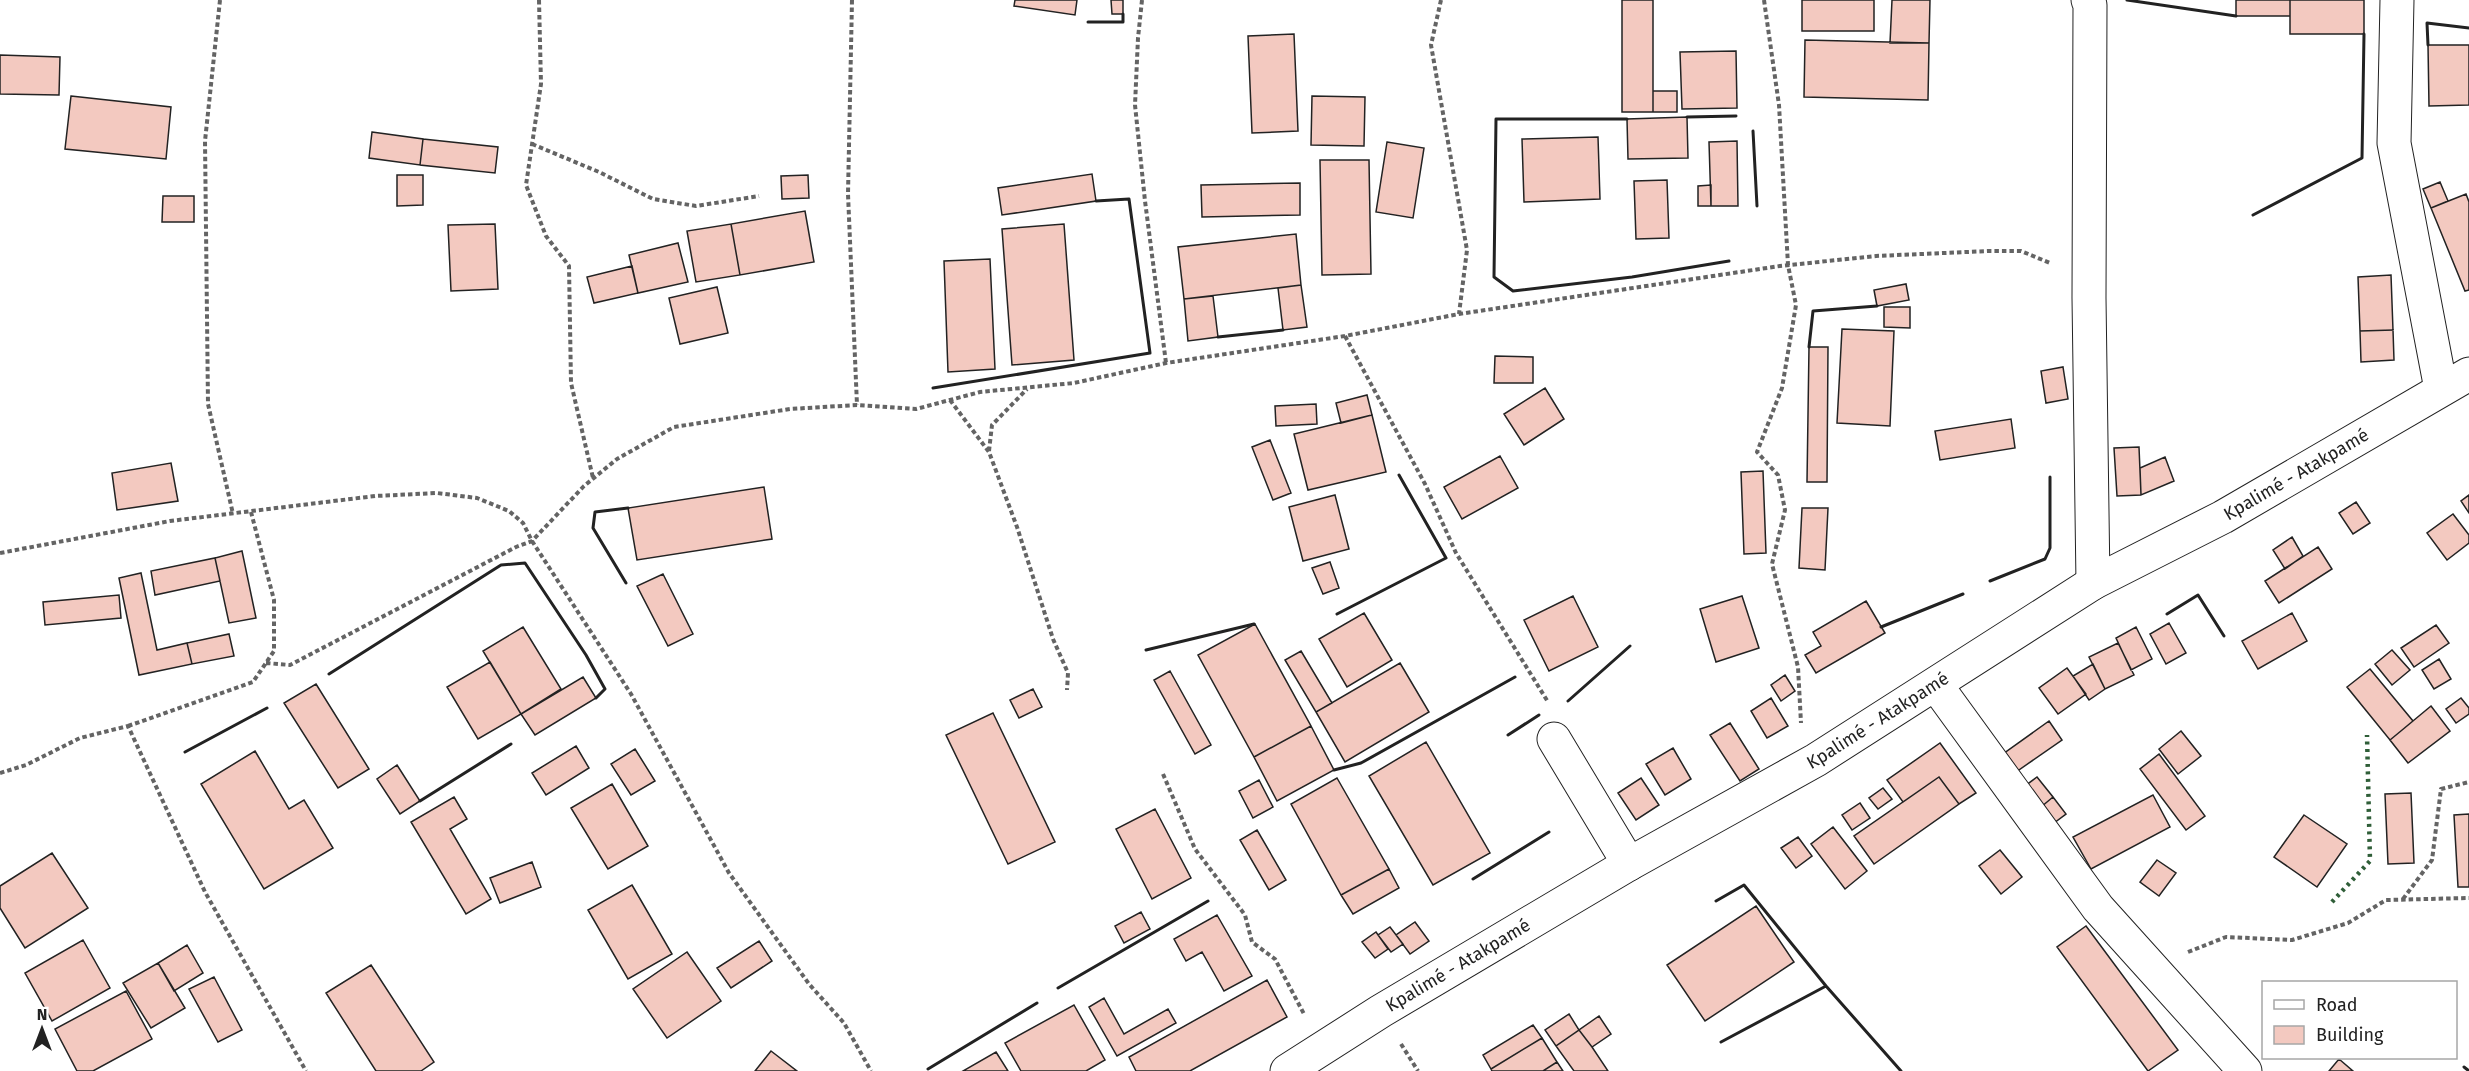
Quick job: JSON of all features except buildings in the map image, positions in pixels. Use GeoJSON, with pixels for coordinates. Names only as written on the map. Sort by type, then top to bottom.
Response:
{"type":"FeatureCollection","features":[{"type":"Feature","properties":{"kind":"street"},"geometry":{"type":"LineString","coordinates":[[2088,0],[2090,5],[2089,298],[2093,584]]}},
{"type":"Feature","properties":{"kind":"street"},"geometry":{"type":"LineString","coordinates":[[2397,0],[2394,143],[2455,381]]}},
{"type":"Feature","properties":{"kind":"street","name":"Kpalimé - Atakpamé"},"geometry":{"type":"LineString","coordinates":[[1287,1071],[1381,1011],[1629,864],[1816,760],[2093,584],[2223,517],[2455,381]]}},
{"type":"Feature","properties":{"kind":"street"},"geometry":{"type":"LineString","coordinates":[[1936,685],[2098,908],[2151,967],[2231,1066]]}},
{"type":"Feature","properties":{"kind":"street"},"geometry":{"type":"LineString","coordinates":[[1554,739],[1629,864]]}},
{"type":"Feature","properties":{"kind":"path"},"geometry":{"type":"LineString","coordinates":[[220,0],[206,141],[208,404],[233,514]]}},
{"type":"Feature","properties":{"kind":"path"},"geometry":{"type":"LineString","coordinates":[[539,0],[542,84],[526,185],[546,236],[569,266],[571,383],[593,478]]}},
{"type":"Feature","properties":{"kind":"path"},"geometry":{"type":"LineString","coordinates":[[852,0],[848,194],[857,405]]}},
{"type":"Feature","properties":{"kind":"path"},"geometry":{"type":"LineString","coordinates":[[1142,0],[1135,105],[1144,201],[1166,363]]}},
{"type":"Feature","properties":{"kind":"path"},"geometry":{"type":"LineString","coordinates":[[1441,0],[1431,45],[1467,250],[1459,314]]}},
{"type":"Feature","properties":{"kind":"path"},"geometry":{"type":"LineString","coordinates":[[1764,0],[1779,105],[1788,265],[1796,305],[1782,388],[1757,452],[1778,475],[1785,510],[1772,564],[1798,667],[1802,732],[1816,760]]}},
{"type":"Feature","properties":{"kind":"path"},"geometry":{"type":"LineString","coordinates":[[532,144],[598,172],[653,199],[696,206],[759,196]]}},
{"type":"Feature","properties":{"kind":"path"},"geometry":{"type":"LineString","coordinates":[[266,663],[290,665],[516,547],[532,541],[593,478],[617,459],[674,427],[790,409],[857,405],[916,409],[980,393],[1074,383],[1166,363],[1345,336],[1459,314],[1788,265],[1876,256],[2021,251],[2050,263],[2057,272]]}},
{"type":"Feature","properties":{"kind":"path"},"geometry":{"type":"LineString","coordinates":[[1345,336],[1425,484],[1456,553],[1553,711],[1554,739]]}},
{"type":"Feature","properties":{"kind":"path"},"geometry":{"type":"LineString","coordinates":[[989,452],[992,425],[1028,388]]}},
{"type":"Feature","properties":{"kind":"path"},"geometry":{"type":"LineString","coordinates":[[951,400],[989,452],[1017,527],[1053,639],[1068,673],[1067,690]]}},
{"type":"Feature","properties":{"kind":"path"},"geometry":{"type":"LineString","coordinates":[[0,553],[170,521],[375,496],[437,493],[477,498],[509,511],[523,523],[532,541],[630,694],[729,873],[809,984],[844,1023],[871,1071]]}},
{"type":"Feature","properties":{"kind":"path"},"geometry":{"type":"LineString","coordinates":[[0,773],[26,765],[80,738],[128,726],[254,682],[274,651],[274,600],[251,512]]}},
{"type":"Feature","properties":{"kind":"path"},"geometry":{"type":"LineString","coordinates":[[128,726],[206,892],[306,1071]]}},
{"type":"Feature","properties":{"kind":"path"},"geometry":{"type":"LineString","coordinates":[[1163,774],[1195,849],[1245,915],[1252,942],[1275,959],[1322,1050]]}},
{"type":"Feature","properties":{"kind":"path"},"geometry":{"type":"LineString","coordinates":[[2403,899],[2432,860],[2441,789],[2469,782]]}},
{"type":"Feature","properties":{"kind":"path"},"geometry":{"type":"LineString","coordinates":[[2151,967],[2226,937],[2292,940],[2348,923],[2386,900],[2469,898]]}},
{"type":"Feature","properties":{"kind":"hedge"},"geometry":{"type":"LineString","coordinates":[[2332,902],[2370,861],[2367,735]]}},
{"type":"Feature","properties":{"kind":"wall"},"geometry":{"type":"LineString","coordinates":[[2127,0],[2236,16]]}},
{"type":"Feature","properties":{"kind":"wall"},"geometry":{"type":"LineString","coordinates":[[1088,22],[1123,22],[1123,14]]}},
{"type":"Feature","properties":{"kind":"wall"},"geometry":{"type":"LineString","coordinates":[[2428,45],[2427,23],[2469,28]]}},
{"type":"Feature","properties":{"kind":"wall"},"geometry":{"type":"LineString","coordinates":[[2253,215],[2362,158],[2364,34]]}},
{"type":"Feature","properties":{"kind":"wall"},"geometry":{"type":"LineString","coordinates":[[1687,117],[1736,116]]}},
{"type":"Feature","properties":{"kind":"wall"},"geometry":{"type":"LineString","coordinates":[[1627,119],[1496,119],[1494,277],[1513,291],[1632,277],[1729,261]]}},
{"type":"Feature","properties":{"kind":"wall"},"geometry":{"type":"LineString","coordinates":[[1753,131],[1757,206]]}},
{"type":"Feature","properties":{"kind":"wall"},"geometry":{"type":"LineString","coordinates":[[933,388],[1150,353],[1129,199],[1096,201]]}},
{"type":"Feature","properties":{"kind":"wall"},"geometry":{"type":"LineString","coordinates":[[1809,347],[1813,311],[1877,306]]}},
{"type":"Feature","properties":{"kind":"wall"},"geometry":{"type":"LineString","coordinates":[[1218,337],[1283,330]]}},
{"type":"Feature","properties":{"kind":"wall"},"geometry":{"type":"LineString","coordinates":[[1337,614],[1446,558],[1399,475]]}},
{"type":"Feature","properties":{"kind":"wall"},"geometry":{"type":"LineString","coordinates":[[1990,581],[2045,559],[2050,548],[2050,477]]}},
{"type":"Feature","properties":{"kind":"wall"},"geometry":{"type":"LineString","coordinates":[[626,583],[593,528],[595,512],[628,508]]}},
{"type":"Feature","properties":{"kind":"wall"},"geometry":{"type":"LineString","coordinates":[[329,674],[501,565],[525,563],[586,655],[605,689],[596,698]]}},
{"type":"Feature","properties":{"kind":"wall"},"geometry":{"type":"LineString","coordinates":[[1881,627],[1963,594]]}},
{"type":"Feature","properties":{"kind":"wall"},"geometry":{"type":"LineString","coordinates":[[2167,614],[2198,595],[2224,636]]}},
{"type":"Feature","properties":{"kind":"wall"},"geometry":{"type":"LineString","coordinates":[[1146,650],[1254,624]]}},
{"type":"Feature","properties":{"kind":"wall"},"geometry":{"type":"LineString","coordinates":[[1568,701],[1630,646]]}},
{"type":"Feature","properties":{"kind":"wall"},"geometry":{"type":"LineString","coordinates":[[1334,770],[1361,763],[1515,677]]}},
{"type":"Feature","properties":{"kind":"wall"},"geometry":{"type":"LineString","coordinates":[[185,752],[267,708]]}},
{"type":"Feature","properties":{"kind":"wall"},"geometry":{"type":"LineString","coordinates":[[1508,735],[1539,715]]}},
{"type":"Feature","properties":{"kind":"wall"},"geometry":{"type":"LineString","coordinates":[[420,801],[511,744]]}},
{"type":"Feature","properties":{"kind":"wall"},"geometry":{"type":"LineString","coordinates":[[1473,879],[1549,832]]}},
{"type":"Feature","properties":{"kind":"wall"},"geometry":{"type":"LineString","coordinates":[[1716,901],[1744,885],[1826,986],[1901,1071]]}},
{"type":"Feature","properties":{"kind":"wall"},"geometry":{"type":"LineString","coordinates":[[1058,988],[1208,901]]}},
{"type":"Feature","properties":{"kind":"wall"},"geometry":{"type":"LineString","coordinates":[[1721,1042],[1826,986]]}},
{"type":"Feature","properties":{"kind":"wall"},"geometry":{"type":"LineString","coordinates":[[928,1069],[1037,1003]]}},
{"type":"Feature","properties":{"kind":"wall"},"geometry":{"type":"LineString","coordinates":[[2464,1067],[2469,1071]]}}]}
